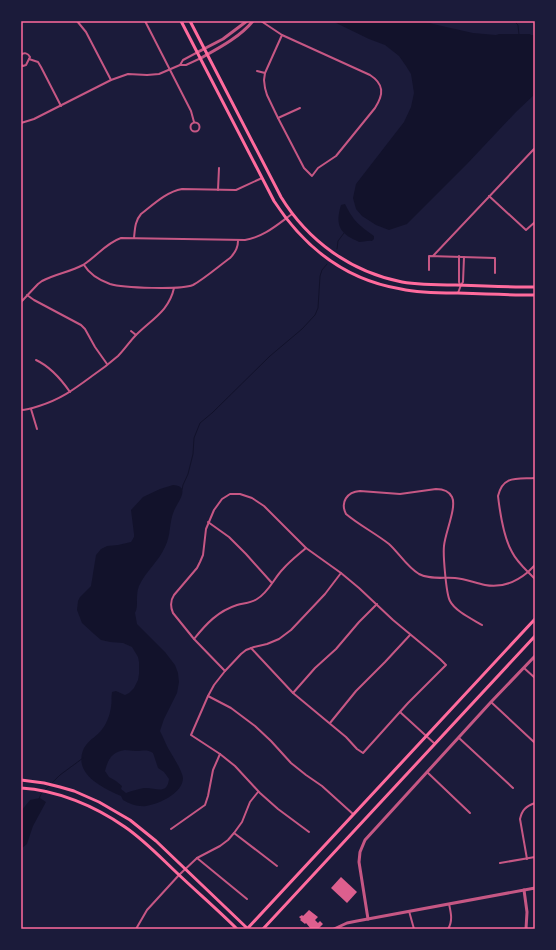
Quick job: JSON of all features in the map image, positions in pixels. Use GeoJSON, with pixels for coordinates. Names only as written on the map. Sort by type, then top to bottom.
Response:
{"type":"FeatureCollection","features":[{"type":"Feature","properties":{"kind":"main road"},"geometry":{"type":"LineString","coordinates":[[182,21],[274,201],[304,239],[323,255],[342,268],[384,286],[426,292],[535,295]]}},
{"type":"Feature","properties":{"kind":"main road"},"geometry":{"type":"LineString","coordinates":[[190,21],[278,191],[292,214],[309,233],[325,247],[346,261],[368,272],[385,278],[408,283],[461,286],[535,287]]}},
{"type":"Feature","properties":{"kind":"main road"},"geometry":{"type":"LineString","coordinates":[[21,780],[60,787],[99,802],[130,820],[156,841],[248,929],[535,619]]}},
{"type":"Feature","properties":{"kind":"main road"},"geometry":{"type":"LineString","coordinates":[[264,929],[535,636]]}},
{"type":"Feature","properties":{"kind":"main road"},"geometry":{"type":"LineString","coordinates":[[21,788],[43,791],[73,800],[98,811],[125,827],[216,908],[237,929]]}},
{"type":"Feature","properties":{"kind":"street"},"geometry":{"type":"LineString","coordinates":[[77,21],[86,32],[111,80]]}},
{"type":"Feature","properties":{"kind":"street"},"geometry":{"type":"LineString","coordinates":[[145,21],[191,111],[194,122],[199,124],[199,130],[195,132],[190,128],[194,122]]}},
{"type":"Feature","properties":{"kind":"street"},"geometry":{"type":"LineString","coordinates":[[180,65],[183,60],[223,39],[247,21]]}},
{"type":"Feature","properties":{"kind":"street"},"geometry":{"type":"LineString","coordinates":[[21,123],[34,119],[111,80],[128,74],[154,75],[180,65],[186,65],[225,44],[253,21]]}},
{"type":"Feature","properties":{"kind":"street"},"geometry":{"type":"LineString","coordinates":[[261,21],[282,35],[370,75],[376,79],[380,85],[380,100],[375,108],[336,156],[318,168],[312,176],[304,168],[278,118],[265,88],[265,73],[282,35]]}},
{"type":"Feature","properties":{"kind":"street"},"geometry":{"type":"LineString","coordinates":[[21,55],[27,53],[30,59],[38,62],[61,106]]}},
{"type":"Feature","properties":{"kind":"street"},"geometry":{"type":"LineString","coordinates":[[21,65],[26,65],[30,59]]}},
{"type":"Feature","properties":{"kind":"street"},"geometry":{"type":"LineString","coordinates":[[257,71],[265,73]]}},
{"type":"Feature","properties":{"kind":"street"},"geometry":{"type":"LineString","coordinates":[[278,118],[300,108]]}},
{"type":"Feature","properties":{"kind":"street"},"geometry":{"type":"LineString","coordinates":[[430,270],[429,256],[433,256],[535,148]]}},
{"type":"Feature","properties":{"kind":"street"},"geometry":{"type":"LineString","coordinates":[[218,190],[219,168]]}},
{"type":"Feature","properties":{"kind":"street"},"geometry":{"type":"LineString","coordinates":[[134,238],[135,226],[138,217],[169,193],[182,189],[236,190],[262,178]]}},
{"type":"Feature","properties":{"kind":"street"},"geometry":{"type":"LineString","coordinates":[[489,196],[526,230],[535,222]]}},
{"type":"Feature","properties":{"kind":"street"},"geometry":{"type":"LineString","coordinates":[[21,302],[42,281],[84,264],[117,239],[126,237],[238,240],[254,239],[292,214]]}},
{"type":"Feature","properties":{"kind":"street"},"geometry":{"type":"LineString","coordinates":[[84,264],[91,274],[97,278],[104,282],[118,286],[187,287],[193,285],[235,254],[238,240]]}},
{"type":"Feature","properties":{"kind":"street"},"geometry":{"type":"LineString","coordinates":[[433,256],[495,258],[495,273]]}},
{"type":"Feature","properties":{"kind":"street"},"geometry":{"type":"LineString","coordinates":[[459,256],[459,282],[461,286]]}},
{"type":"Feature","properties":{"kind":"street"},"geometry":{"type":"LineString","coordinates":[[458,293],[463,282],[464,257]]}},
{"type":"Feature","properties":{"kind":"street"},"geometry":{"type":"LineString","coordinates":[[21,410],[31,409],[58,399],[108,365],[125,349],[136,335],[164,309],[172,297],[174,288]]}},
{"type":"Feature","properties":{"kind":"street"},"geometry":{"type":"LineString","coordinates":[[27,295],[81,325],[108,365]]}},
{"type":"Feature","properties":{"kind":"street"},"geometry":{"type":"LineString","coordinates":[[131,331],[136,335]]}},
{"type":"Feature","properties":{"kind":"street"},"geometry":{"type":"LineString","coordinates":[[36,360],[43,363],[54,372],[70,392]]}},
{"type":"Feature","properties":{"kind":"street"},"geometry":{"type":"LineString","coordinates":[[31,409],[37,429]]}},
{"type":"Feature","properties":{"kind":"street"},"geometry":{"type":"LineString","coordinates":[[535,478],[514,479],[508,481],[503,484],[499,490],[498,496],[506,540],[518,562],[535,579]]}},
{"type":"Feature","properties":{"kind":"street"},"geometry":{"type":"LineString","coordinates":[[482,625],[459,610],[450,602],[448,597],[446,577],[444,546],[453,505],[452,498],[448,493],[442,489],[400,494],[355,492],[349,494],[345,498],[344,507],[346,514],[390,545],[413,570],[419,574],[425,576],[446,577],[463,579],[486,585],[509,584],[520,578],[535,565]]}},
{"type":"Feature","properties":{"kind":"street"},"geometry":{"type":"LineString","coordinates":[[225,671],[173,613],[170,602],[197,568],[203,555],[208,522],[222,499],[230,494],[240,494],[252,498],[264,506],[306,548],[359,588],[393,620],[440,658],[446,665],[400,712],[363,753],[330,723],[293,693],[251,648]]}},
{"type":"Feature","properties":{"kind":"street"},"geometry":{"type":"LineString","coordinates":[[208,522],[229,538],[246,554],[272,583]]}},
{"type":"Feature","properties":{"kind":"street"},"geometry":{"type":"LineString","coordinates":[[194,638],[207,623],[227,609],[257,600],[263,595],[283,569],[306,548]]}},
{"type":"Feature","properties":{"kind":"street"},"geometry":{"type":"LineString","coordinates":[[309,832],[258,792],[235,766],[191,735],[208,696],[214,685],[225,671],[241,654],[251,648],[279,639],[291,630],[325,594],[341,573]]}},
{"type":"Feature","properties":{"kind":"street"},"geometry":{"type":"LineString","coordinates":[[293,693],[377,604]]}},
{"type":"Feature","properties":{"kind":"street"},"geometry":{"type":"LineString","coordinates":[[330,723],[356,691],[410,635]]}},
{"type":"Feature","properties":{"kind":"street"},"geometry":{"type":"LineString","coordinates":[[368,919],[359,865],[360,852],[368,836],[535,656]]}},
{"type":"Feature","properties":{"kind":"street"},"geometry":{"type":"LineString","coordinates":[[524,668],[535,678]]}},
{"type":"Feature","properties":{"kind":"street"},"geometry":{"type":"LineString","coordinates":[[208,696],[231,708],[255,726],[291,763],[306,776],[322,786],[354,815]]}},
{"type":"Feature","properties":{"kind":"street"},"geometry":{"type":"LineString","coordinates":[[491,702],[535,743]]}},
{"type":"Feature","properties":{"kind":"street"},"geometry":{"type":"LineString","coordinates":[[400,712],[435,744]]}},
{"type":"Feature","properties":{"kind":"street"},"geometry":{"type":"LineString","coordinates":[[459,738],[513,788]]}},
{"type":"Feature","properties":{"kind":"street"},"geometry":{"type":"LineString","coordinates":[[171,829],[204,804],[208,796],[213,770],[220,754]]}},
{"type":"Feature","properties":{"kind":"street"},"geometry":{"type":"LineString","coordinates":[[427,772],[470,813]]}},
{"type":"Feature","properties":{"kind":"street"},"geometry":{"type":"LineString","coordinates":[[136,929],[147,910],[185,869],[197,858],[220,846],[234,833],[242,822],[250,802],[258,792]]}},
{"type":"Feature","properties":{"kind":"street"},"geometry":{"type":"LineString","coordinates":[[527,859],[520,819],[521,814],[525,809],[535,803]]}},
{"type":"Feature","properties":{"kind":"street"},"geometry":{"type":"LineString","coordinates":[[234,833],[276,866]]}},
{"type":"Feature","properties":{"kind":"street"},"geometry":{"type":"LineString","coordinates":[[500,864],[535,857]]}},
{"type":"Feature","properties":{"kind":"street"},"geometry":{"type":"LineString","coordinates":[[197,858],[247,899]]}},
{"type":"Feature","properties":{"kind":"street"},"geometry":{"type":"LineString","coordinates":[[334,929],[368,919],[535,888]]}},
{"type":"Feature","properties":{"kind":"street"},"geometry":{"type":"LineString","coordinates":[[524,890],[527,912],[526,929]]}},
{"type":"Feature","properties":{"kind":"street"},"geometry":{"type":"LineString","coordinates":[[448,929],[451,921],[449,904]]}},
{"type":"Feature","properties":{"kind":"street"},"geometry":{"type":"LineString","coordinates":[[409,911],[414,929]]}},
{"type":"Feature","properties":{"kind":"shaded area"},"geometry":{"type":"Polygon","coordinates":[[[332,21],[423,21],[473,33],[496,35],[535,35],[535,94],[407,224],[389,230],[376,225],[362,216],[356,209],[353,198],[356,184],[404,122],[411,107],[414,93],[411,74],[399,56],[385,45],[332,21]]]}},
{"type":"Feature","properties":{"kind":"shaded area"},"geometry":{"type":"Polygon","coordinates":[[[345,204],[357,223],[374,236],[372,241],[359,242],[346,235],[340,227],[338,219],[341,205],[345,204]]]}},
{"type":"Feature","properties":{"kind":"shaded area"},"geometry":{"type":"Polygon","coordinates":[[[173,485],[179,486],[182,488],[182,495],[172,515],[167,543],[139,586],[135,613],[137,624],[165,652],[175,665],[178,673],[179,682],[177,693],[164,719],[160,731],[179,767],[183,778],[179,788],[169,797],[151,805],[140,806],[123,800],[121,796],[106,789],[91,779],[82,765],[81,757],[88,742],[101,731],[107,721],[111,707],[112,692],[116,691],[125,695],[134,688],[139,674],[138,657],[132,647],[123,643],[101,640],[82,623],[77,610],[80,597],[91,586],[96,555],[101,549],[107,546],[131,542],[134,534],[131,510],[143,497],[173,485]],[[126,750],[117,752],[111,757],[105,771],[109,777],[122,786],[121,789],[126,793],[144,788],[160,790],[166,787],[169,779],[164,772],[158,768],[153,753],[147,751],[126,750]]]}},
{"type":"Feature","properties":{"kind":"shaded area"},"geometry":{"type":"Polygon","coordinates":[[[40,798],[46,802],[33,826],[27,844],[21,849],[21,811],[30,800],[40,798]]]}},
{"type":"Feature","properties":{"kind":"building"},"geometry":{"type":"Polygon","coordinates":[[[341,877],[357,892],[347,903],[331,888],[341,877]]]}},
{"type":"Feature","properties":{"kind":"building"},"geometry":{"type":"Polygon","coordinates":[[[309,910],[318,917],[315,920],[318,923],[320,921],[323,924],[318,929],[311,929],[306,923],[305,924],[300,920],[301,919],[299,917],[302,915],[303,916],[309,910]]]}},
{"type":"Feature","properties":{"kind":"waterway"},"geometry":{"type":"LineString","coordinates":[[516,21],[519,35]]}},
{"type":"Feature","properties":{"kind":"waterway"},"geometry":{"type":"LineString","coordinates":[[337,249],[338,241],[344,233]]}},
{"type":"Feature","properties":{"kind":"waterway"},"geometry":{"type":"LineString","coordinates":[[182,490],[193,454],[194,438],[200,423],[270,356],[302,329],[315,315],[318,308],[320,276],[322,270],[327,264]]}},
{"type":"Feature","properties":{"kind":"waterway"},"geometry":{"type":"LineString","coordinates":[[51,784],[60,775],[83,758]]}},
{"type":"Feature","properties":{"kind":"waterway"},"geometry":{"type":"LineString","coordinates":[[39,799],[41,794],[49,786]]}}]}
